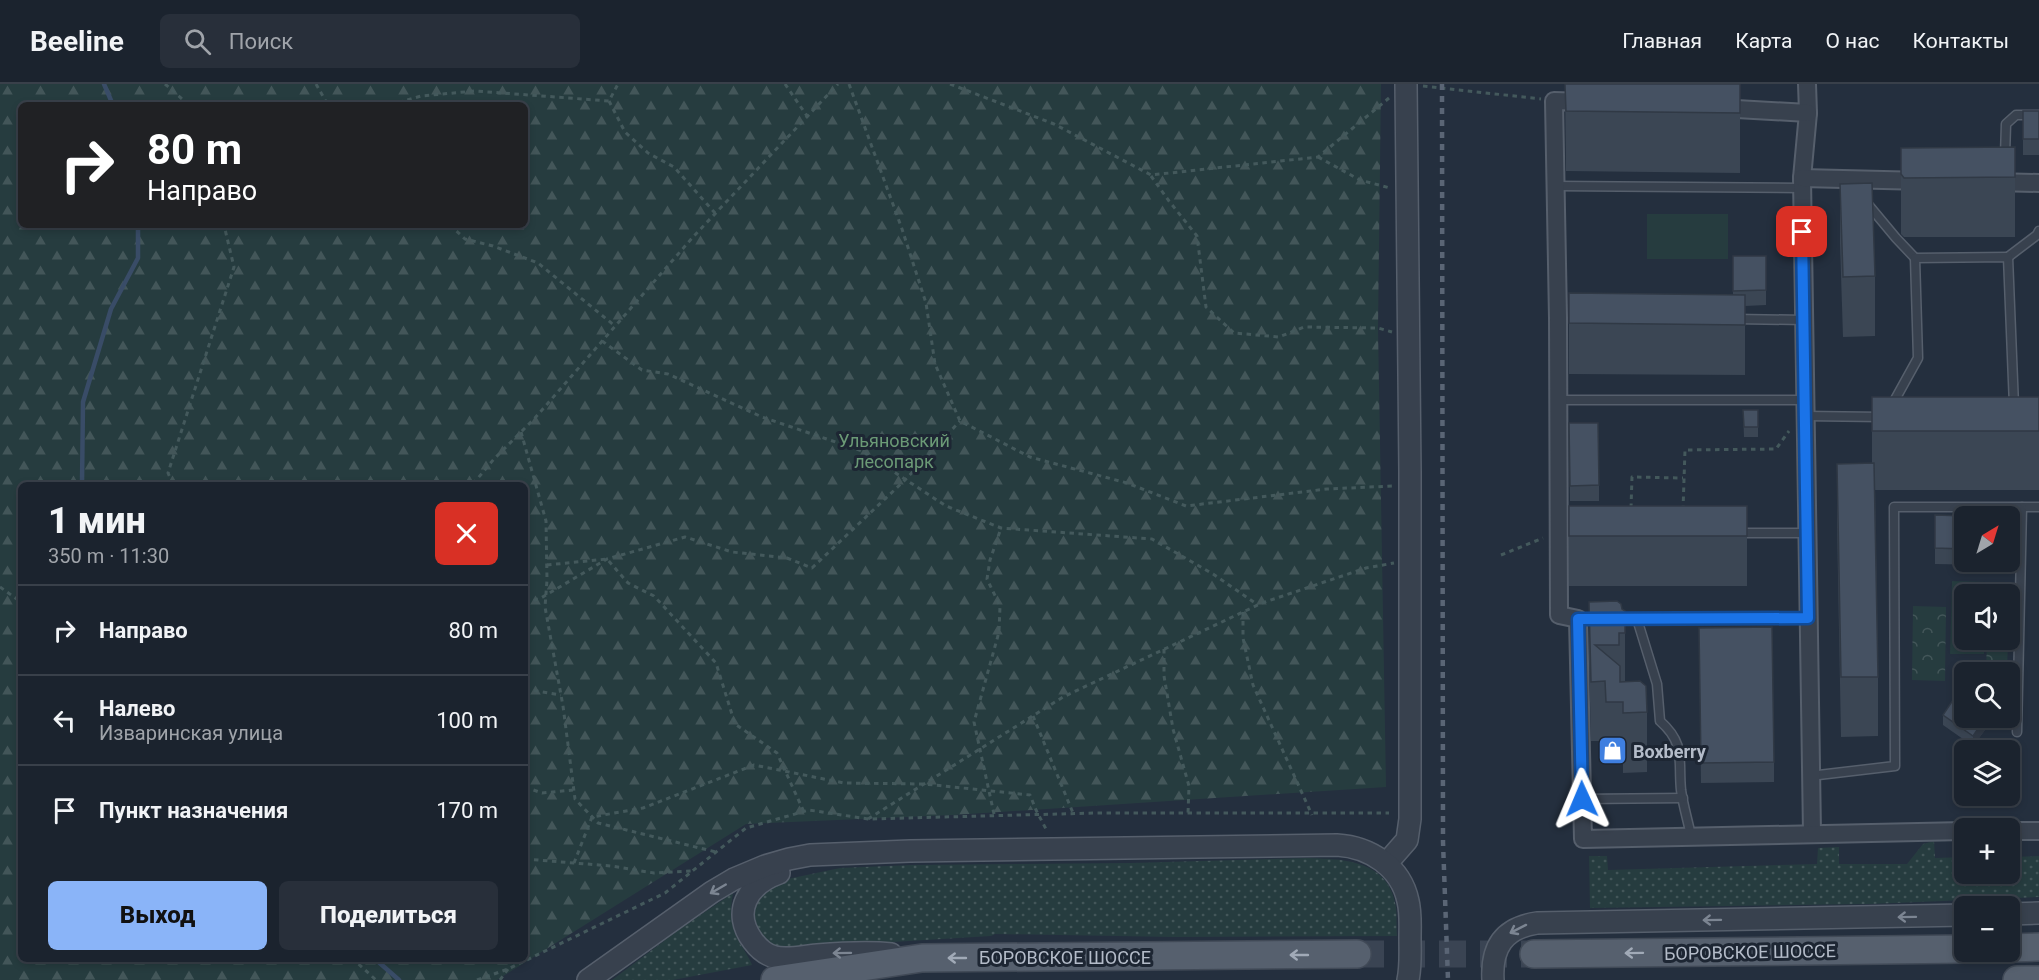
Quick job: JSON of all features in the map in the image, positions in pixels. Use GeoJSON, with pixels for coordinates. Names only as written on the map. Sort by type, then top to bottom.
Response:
{"type":"FeatureCollection","features":[{"type":"Feature","properties":{"kind":"main road"},"geometry":{"type":"LineString","coordinates":[[2020,948],[2039,947]]}},
{"type":"Feature","properties":{"kind":"main road","name":"БОРОВСКОЕ ШОССЕ"},"geometry":{"type":"LineString","coordinates":[[1534,954],[1954,949]]}},
{"type":"Feature","properties":{"kind":"main road","name":"БОРОВСКОЕ ШОССЕ"},"geometry":{"type":"LineString","coordinates":[[774,980],[922,958],[1357,954]]}},
{"type":"Feature","properties":{"kind":"main road"},"geometry":{"type":"LineString","coordinates":[[2017,980],[2039,980]]}},
{"type":"Feature","properties":{"kind":"street"},"geometry":{"type":"LineString","coordinates":[[1807,84],[1808,112],[1802,183],[1812,833]]}},
{"type":"Feature","properties":{"kind":"street"},"geometry":{"type":"LineString","coordinates":[[1386,864],[1407,840],[1410,829],[1408,87]]}},
{"type":"Feature","properties":{"kind":"street"},"geometry":{"type":"LineString","coordinates":[[1600,103],[1554,101],[1556,186],[1564,318],[1557,400],[1564,532],[1559,615],[1584,619],[1583,839],[1954,831]]}},
{"type":"Feature","properties":{"kind":"street"},"geometry":{"type":"LineString","coordinates":[[1704,108],[1808,112]]}},
{"type":"Feature","properties":{"kind":"street"},"geometry":{"type":"LineString","coordinates":[[1802,183],[1944,182]]}},
{"type":"Feature","properties":{"kind":"street"},"geometry":{"type":"LineString","coordinates":[[1980,182],[2039,183]]}},
{"type":"Feature","properties":{"kind":"street"},"geometry":{"type":"LineString","coordinates":[[2020,831],[2039,831]]}},
{"type":"Feature","properties":{"kind":"street"},"geometry":{"type":"LineString","coordinates":[[588,980],[697,902],[734,879],[789,859],[833,854],[910,851],[1337,845],[1358,847],[1386,864],[1401,881],[1408,900],[1410,969],[1408,980]]}},
{"type":"Feature","properties":{"kind":"street"},"geometry":{"type":"LineString","coordinates":[[833,854],[766,877],[753,888],[746,902],[744,920],[748,934],[760,950],[778,958],[835,953],[876,953],[922,958]]}},
{"type":"Feature","properties":{"kind":"street"},"geometry":{"type":"LineString","coordinates":[[2020,914],[2039,913]]}},
{"type":"Feature","properties":{"kind":"street"},"geometry":{"type":"LineString","coordinates":[[1493,980],[1493,962],[1499,944],[1517,927],[1537,923],[1954,915]]}},
{"type":"Feature","properties":{"kind":"lane"},"geometry":{"type":"LineString","coordinates":[[2003,183],[2006,124],[2016,115],[2039,115]]}},
{"type":"Feature","properties":{"kind":"lane"},"geometry":{"type":"LineString","coordinates":[[1556,186],[1802,183]]}},
{"type":"Feature","properties":{"kind":"lane"},"geometry":{"type":"LineString","coordinates":[[1862,197],[1915,258],[1918,358],[1885,417]]}},
{"type":"Feature","properties":{"kind":"lane"},"geometry":{"type":"LineString","coordinates":[[1915,258],[2008,257],[2039,231]]}},
{"type":"Feature","properties":{"kind":"lane"},"geometry":{"type":"LineString","coordinates":[[2008,257],[2014,415]]}},
{"type":"Feature","properties":{"kind":"lane"},"geometry":{"type":"LineString","coordinates":[[1722,319],[1804,320]]}},
{"type":"Feature","properties":{"kind":"lane"},"geometry":{"type":"LineString","coordinates":[[1557,400],[1805,409],[1897,417]]}},
{"type":"Feature","properties":{"kind":"lane"},"geometry":{"type":"LineString","coordinates":[[1810,776],[1895,766],[1894,507],[2039,507]]}},
{"type":"Feature","properties":{"kind":"lane"},"geometry":{"type":"LineString","coordinates":[[2018,732],[2022,507]]}},
{"type":"Feature","properties":{"kind":"lane"},"geometry":{"type":"LineString","coordinates":[[1728,533],[1806,533]]}},
{"type":"Feature","properties":{"kind":"lane"},"geometry":{"type":"LineString","coordinates":[[1602,619],[1808,618]]}},
{"type":"Feature","properties":{"kind":"lane"},"geometry":{"type":"LineString","coordinates":[[1637,619],[1657,684],[1660,721],[1670,729],[1680,750],[1683,798],[1691,836]]}},
{"type":"Feature","properties":{"kind":"lane"},"geometry":{"type":"LineString","coordinates":[[1582,799],[1683,798]]}},
{"type":"Feature","properties":{"kind":"path"},"geometry":{"type":"LineString","coordinates":[[165,84],[186,102]]}},
{"type":"Feature","properties":{"kind":"path"},"geometry":{"type":"LineString","coordinates":[[316,84],[326,102]]}},
{"type":"Feature","properties":{"kind":"path"},"geometry":{"type":"LineString","coordinates":[[609,101],[618,84]]}},
{"type":"Feature","properties":{"kind":"path"},"geometry":{"type":"LineString","coordinates":[[785,84],[807,116]]}},
{"type":"Feature","properties":{"kind":"path"},"geometry":{"type":"LineString","coordinates":[[475,482],[715,213],[838,84]]}},
{"type":"Feature","properties":{"kind":"path"},"geometry":{"type":"LineString","coordinates":[[849,84],[902,229],[926,303],[935,364],[960,421],[1030,457],[1127,483],[1186,506],[1327,489],[1410,486]]}},
{"type":"Feature","properties":{"kind":"path"},"geometry":{"type":"LineString","coordinates":[[950,84],[1054,124],[1150,175],[1197,236],[1206,307],[1234,333],[1279,337],[1304,327],[1378,328],[1408,337]]}},
{"type":"Feature","properties":{"kind":"path"},"geometry":{"type":"LineString","coordinates":[[1150,175],[1318,157],[1408,87],[1554,101]]}},
{"type":"Feature","properties":{"kind":"path"},"geometry":{"type":"LineString","coordinates":[[400,102],[421,96],[476,91],[609,101]]}},
{"type":"Feature","properties":{"kind":"path"},"geometry":{"type":"LineString","coordinates":[[609,101],[625,132],[648,153],[674,166],[715,213]]}},
{"type":"Feature","properties":{"kind":"path"},"geometry":{"type":"LineString","coordinates":[[1318,157],[1360,180],[1407,193]]}},
{"type":"Feature","properties":{"kind":"path"},"geometry":{"type":"LineString","coordinates":[[172,482],[168,473],[234,267],[225,228]]}},
{"type":"Feature","properties":{"kind":"path"},"geometry":{"type":"LineString","coordinates":[[453,228],[465,239],[493,246],[538,263],[615,326]]}},
{"type":"Feature","properties":{"kind":"path"},"geometry":{"type":"LineString","coordinates":[[602,341],[642,370],[668,374],[762,417],[862,451],[946,506],[1001,528],[1152,539],[1213,574],[1257,605]]}},
{"type":"Feature","properties":{"kind":"path"},"geometry":{"type":"LineString","coordinates":[[1683,511],[1685,450],[1776,449],[1805,409]]}},
{"type":"Feature","properties":{"kind":"path"},"geometry":{"type":"LineString","coordinates":[[547,565],[607,559],[685,537],[732,552],[787,558],[812,568],[905,480],[960,421]]}},
{"type":"Feature","properties":{"kind":"path"},"geometry":{"type":"LineString","coordinates":[[521,432],[546,521],[545,607],[561,695],[575,799],[598,823],[716,852]]}},
{"type":"Feature","properties":{"kind":"path"},"geometry":{"type":"LineString","coordinates":[[1631,510],[1632,477],[1683,478]]}},
{"type":"Feature","properties":{"kind":"path"},"geometry":{"type":"LineString","coordinates":[[994,814],[974,722],[999,632],[1000,606],[987,579],[990,560],[1001,528]]}},
{"type":"Feature","properties":{"kind":"path"},"geometry":{"type":"LineString","coordinates":[[1501,555],[1564,532]]}},
{"type":"Feature","properties":{"kind":"path"},"geometry":{"type":"LineString","coordinates":[[528,602],[541,598],[607,559]]}},
{"type":"Feature","properties":{"kind":"path"},"geometry":{"type":"LineString","coordinates":[[607,559],[628,583],[654,596],[716,663],[735,724],[777,753],[804,812]]}},
{"type":"Feature","properties":{"kind":"path"},"geometry":{"type":"LineString","coordinates":[[868,819],[1063,697],[1257,605],[1366,568],[1410,561]]}},
{"type":"Feature","properties":{"kind":"path"},"geometry":{"type":"LineString","coordinates":[[0,586],[18,600]]}},
{"type":"Feature","properties":{"kind":"path"},"geometry":{"type":"LineString","coordinates":[[1243,612],[1243,638],[1253,685],[1312,815]]}},
{"type":"Feature","properties":{"kind":"path"},"geometry":{"type":"LineString","coordinates":[[1164,649],[1164,676],[1173,729],[1189,786],[1188,814]]}},
{"type":"Feature","properties":{"kind":"path"},"geometry":{"type":"LineString","coordinates":[[528,690],[561,695]]}},
{"type":"Feature","properties":{"kind":"path"},"geometry":{"type":"LineString","coordinates":[[1033,716],[1073,813]]}},
{"type":"Feature","properties":{"kind":"path"},"geometry":{"type":"LineString","coordinates":[[592,817],[643,808],[754,765],[844,783],[924,784],[1030,795],[1035,810],[1049,834]]}},
{"type":"Feature","properties":{"kind":"path"},"geometry":{"type":"LineString","coordinates":[[528,788],[542,793],[574,789]]}},
{"type":"Feature","properties":{"kind":"path"},"geometry":{"type":"LineString","coordinates":[[574,862],[592,817]]}},
{"type":"Feature","properties":{"kind":"path"},"geometry":{"type":"LineString","coordinates":[[528,859],[574,862],[654,873],[693,871]]}},
{"type":"Feature","properties":{"kind":"path"},"geometry":{"type":"LineString","coordinates":[[356,962],[376,980]]}},
{"type":"Feature","properties":{"kind":"path"},"geometry":{"type":"LineString","coordinates":[[500,980],[508,969]]}},
{"type":"Feature","properties":{"kind":"green space","name":"Ульяновский лесопарк"},"geometry":{"type":"Polygon","coordinates":[[[0,84],[1381,84],[1378,328],[1386,787],[953,815],[746,824],[528,961],[528,482],[18,482],[18,962],[526,962],[497,980],[0,980],[0,84]]]}},
{"type":"Feature","properties":{"kind":"green space"},"geometry":{"type":"Polygon","coordinates":[[[1647,214],[1728,214],[1728,259],[1647,259],[1647,214]]]}},
{"type":"Feature","properties":{"kind":"green space"},"geometry":{"type":"Polygon","coordinates":[[[1952,581],[1986,582],[1986,584],[1954,584],[1954,650],[1984,650],[1984,654],[1950,654],[1952,581]]]}},
{"type":"Feature","properties":{"kind":"green space"},"geometry":{"type":"Polygon","coordinates":[[[1913,606],[1946,607],[1945,681],[1912,680],[1913,606]]]}},
{"type":"Feature","properties":{"kind":"green space"},"geometry":{"type":"Polygon","coordinates":[[[1987,650],[2008,650],[2007,662],[1986,662],[1987,650]]]}},
{"type":"Feature","properties":{"kind":"green space"},"geometry":{"type":"Polygon","coordinates":[[[1934,841],[1935,858],[1954,857],[1954,884],[2020,884],[2020,857],[2039,856],[2039,897],[1954,896],[1954,901],[1870,904],[1590,908],[1589,856],[1607,856],[1608,870],[1817,864],[1818,848],[1839,847],[1839,864],[1907,864],[1923,844],[1934,841]]]}},
{"type":"Feature","properties":{"kind":"green space"},"geometry":{"type":"Polygon","coordinates":[[[1336,859],[1363,865],[1375,871],[1392,891],[1396,907],[1397,936],[1174,937],[995,934],[802,950],[773,947],[758,934],[752,913],[756,899],[778,881],[840,868],[1336,859]]]}},
{"type":"Feature","properties":{"kind":"green space"},"geometry":{"type":"Polygon","coordinates":[[[733,893],[731,915],[734,928],[752,965],[673,980],[612,980],[680,929],[733,893]]]}},
{"type":"Feature","properties":{"kind":"building"},"geometry":{"type":"Polygon","coordinates":[[[1565,84],[1740,84],[1740,113],[1566,111],[1565,84]]]}},
{"type":"Feature","properties":{"kind":"building"},"geometry":{"type":"Polygon","coordinates":[[[2023,111],[2039,111],[2039,139],[2023,139],[2023,111]]]}},
{"type":"Feature","properties":{"kind":"building"},"geometry":{"type":"Polygon","coordinates":[[[2015,147],[2015,177],[1904,178],[1901,174],[1901,148],[2015,147]]]}},
{"type":"Feature","properties":{"kind":"building"},"geometry":{"type":"Polygon","coordinates":[[[1872,183],[1875,276],[1843,277],[1840,184],[1872,183]]]}},
{"type":"Feature","properties":{"kind":"building"},"geometry":{"type":"Polygon","coordinates":[[[1733,256],[1766,256],[1766,290],[1733,291],[1733,256]]]}},
{"type":"Feature","properties":{"kind":"building"},"geometry":{"type":"Polygon","coordinates":[[[1569,293],[1745,295],[1745,325],[1569,323],[1569,293]]]}},
{"type":"Feature","properties":{"kind":"building"},"geometry":{"type":"Polygon","coordinates":[[[1872,397],[2039,397],[2039,431],[1872,431],[1872,397]]]}},
{"type":"Feature","properties":{"kind":"building"},"geometry":{"type":"Polygon","coordinates":[[[1743,410],[1758,410],[1758,427],[1744,427],[1743,410]]]}},
{"type":"Feature","properties":{"kind":"building"},"geometry":{"type":"Polygon","coordinates":[[[1569,423],[1598,423],[1599,485],[1570,486],[1569,423]]]}},
{"type":"Feature","properties":{"kind":"building"},"geometry":{"type":"Polygon","coordinates":[[[1874,463],[1878,677],[1841,677],[1837,464],[1874,463]]]}},
{"type":"Feature","properties":{"kind":"building"},"geometry":{"type":"Polygon","coordinates":[[[1569,506],[1747,506],[1747,536],[1569,536],[1569,506]]]}},
{"type":"Feature","properties":{"kind":"building"},"geometry":{"type":"Polygon","coordinates":[[[1935,515],[1954,516],[1954,549],[1935,548],[1935,515]]]}},
{"type":"Feature","properties":{"kind":"building"},"geometry":{"type":"Polygon","coordinates":[[[1617,601],[1625,611],[1625,633],[1619,633],[1619,645],[1595,645],[1620,666],[1620,682],[1640,681],[1646,686],[1647,712],[1623,713],[1623,702],[1606,702],[1605,681],[1591,682],[1589,602],[1617,601]]]}},
{"type":"Feature","properties":{"kind":"building"},"geometry":{"type":"Polygon","coordinates":[[[1772,627],[1774,762],[1701,763],[1699,628],[1772,627]]]}},
{"type":"Feature","properties":{"kind":"building"},"geometry":{"type":"Polygon","coordinates":[[[1954,698],[1954,723],[1943,715],[1954,698]]]}},
{"type":"Feature","properties":{"kind":"building"},"geometry":{"type":"Polygon","coordinates":[[[1962,728],[1978,728],[1973,736],[1962,728]]]}},
{"type":"Feature","properties":{"kind":"waterway"},"geometry":{"type":"LineString","coordinates":[[104,84],[112,102]]}},
{"type":"Feature","properties":{"kind":"waterway"},"geometry":{"type":"LineString","coordinates":[[82,482],[83,402],[111,309],[138,258],[138,228]]}},
{"type":"Feature","properties":{"kind":"waterway"},"geometry":{"type":"LineString","coordinates":[[379,962],[399,980]]}},
{"type":"Feature","properties":{"kind":"tunnel"},"geometry":{"type":"LineString","coordinates":[[1357,954],[1534,954]]}},
{"type":"Feature","properties":{"kind":"railway"},"geometry":{"type":"LineString","coordinates":[[1442,84],[1443,842],[1448,980]]}},
{"type":"Feature","properties":{"kind":"place","name":"Boxberry"},"geometry":{"type":"Point","coordinates":[1612,751]}},
{"type":"Feature","properties":{"kind":"route"},"geometry":{"type":"LineString","coordinates":[[1582,799],[1578,619],[1808,618],[1802,232]]}}]}
